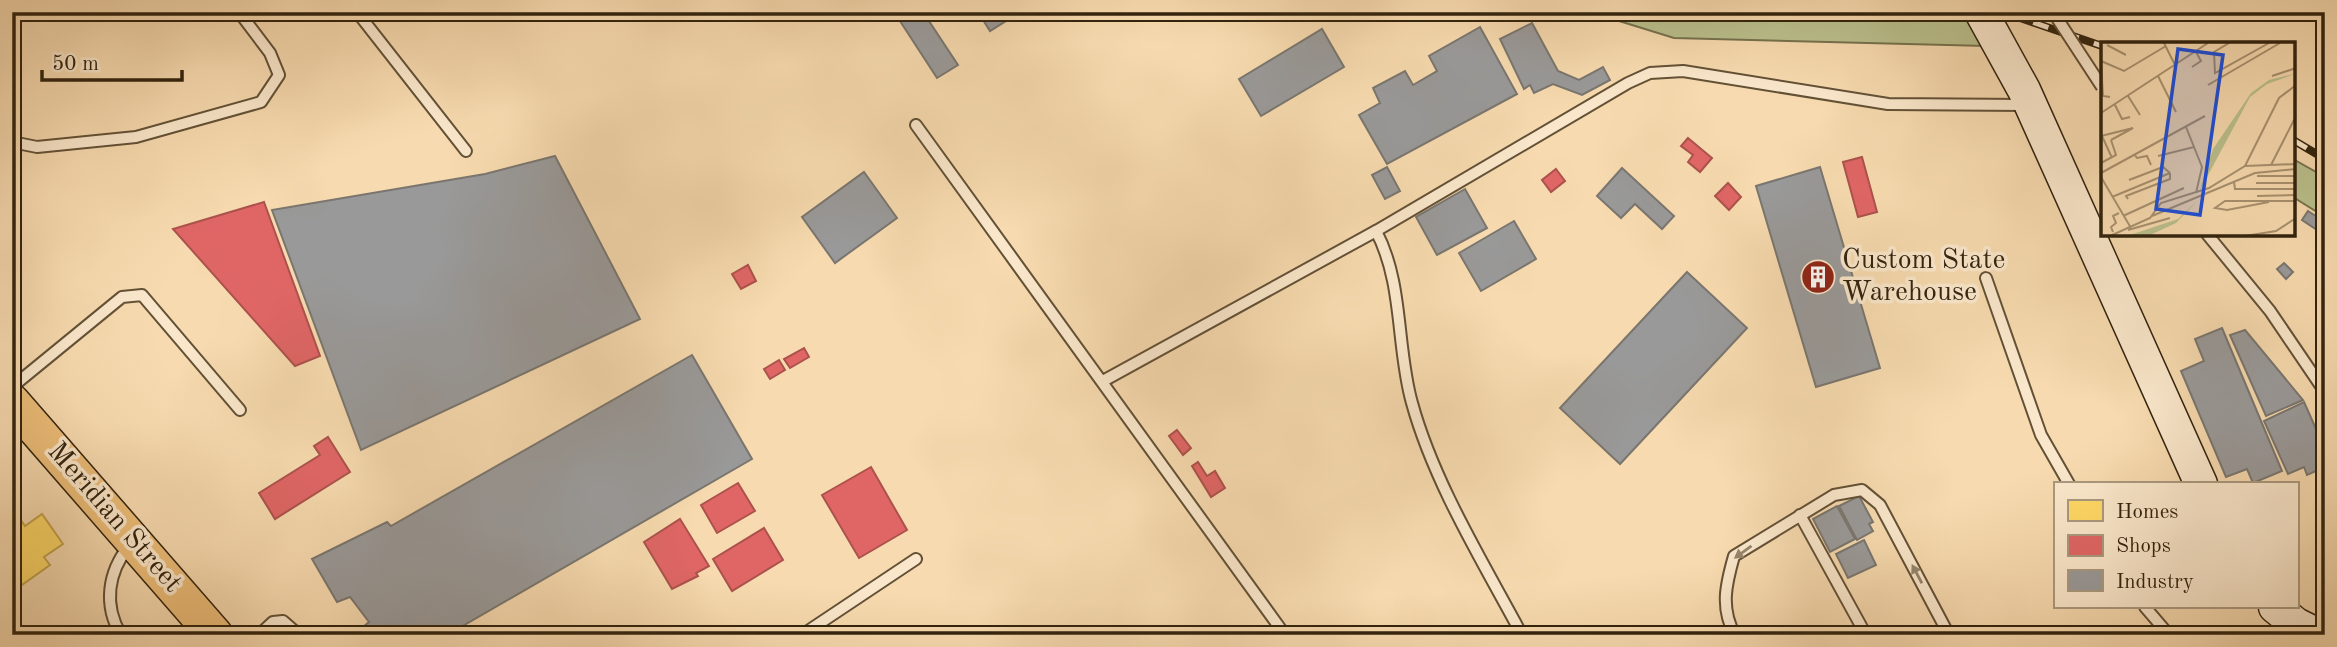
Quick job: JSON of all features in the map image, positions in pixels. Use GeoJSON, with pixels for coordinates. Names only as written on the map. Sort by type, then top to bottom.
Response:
{"type":"FeatureCollection","features":[{"type":"Feature","properties":{"kind":"main road"},"geometry":{"type":"LineString","coordinates":[[1981,12],[2031,104],[2200,482]]}},
{"type":"Feature","properties":{"kind":"main road","name":"Meridian Street"},"geometry":{"type":"LineString","coordinates":[[12,402],[215,635]]}},
{"type":"Feature","properties":{"kind":"main road"},"geometry":{"type":"LineString","coordinates":[[2276,608],[2296,624],[2318,635]]}},
{"type":"Feature","properties":{"kind":"lane"},"geometry":{"type":"LineString","coordinates":[[12,142],[37,147],[136,137],[261,102],[279,75],[270,52],[239,12]]}},
{"type":"Feature","properties":{"kind":"lane"},"geometry":{"type":"LineString","coordinates":[[357,12],[466,151]]}},
{"type":"Feature","properties":{"kind":"lane"},"geometry":{"type":"LineString","coordinates":[[2053,12],[2101,85]]}},
{"type":"Feature","properties":{"kind":"lane"},"geometry":{"type":"LineString","coordinates":[[1103,382],[1376,231],[1628,83],[1650,73],[1683,71],[1888,104],[2031,104]]}},
{"type":"Feature","properties":{"kind":"lane"},"geometry":{"type":"LineString","coordinates":[[916,125],[1285,635]]}},
{"type":"Feature","properties":{"kind":"lane"},"geometry":{"type":"LineString","coordinates":[[1376,231],[1389,256],[1410,399],[1426,450],[1522,635]]}},
{"type":"Feature","properties":{"kind":"lane"},"geometry":{"type":"LineString","coordinates":[[2209,236],[2270,311],[2325,392]]}},
{"type":"Feature","properties":{"kind":"lane"},"geometry":{"type":"LineString","coordinates":[[1986,278],[2036,423],[2068,482]]}},
{"type":"Feature","properties":{"kind":"lane"},"geometry":{"type":"LineString","coordinates":[[12,387],[122,298],[142,295],[240,410]]}},
{"type":"Feature","properties":{"kind":"lane"},"geometry":{"type":"LineString","coordinates":[[1735,635],[1728,622],[1724,588],[1734,556],[1834,495],[1862,490],[1880,505],[1949,635]]}},
{"type":"Feature","properties":{"kind":"lane"},"geometry":{"type":"LineString","coordinates":[[1800,515],[1866,635]]}},
{"type":"Feature","properties":{"kind":"lane"},"geometry":{"type":"LineString","coordinates":[[121,635],[110,611],[110,590],[116,563],[134,541]]}},
{"type":"Feature","properties":{"kind":"lane"},"geometry":{"type":"LineString","coordinates":[[802,635],[916,559]]}},
{"type":"Feature","properties":{"kind":"lane"},"geometry":{"type":"LineString","coordinates":[[2146,608],[2169,635]]}},
{"type":"Feature","properties":{"kind":"lane"},"geometry":{"type":"LineString","coordinates":[[259,635],[273,622],[283,621],[299,635]]}},
{"type":"Feature","properties":{"kind":"green space"},"geometry":{"type":"Polygon","coordinates":[[[1590,12],[1966,12],[1986,46],[1674,38],[1590,12]]]}},
{"type":"Feature","properties":{"kind":"green space"},"geometry":{"type":"Polygon","coordinates":[[[2295,160],[2325,177],[2325,217],[2295,198],[2295,160]]]}},
{"type":"Feature","properties":{"kind":"building: Homes"},"geometry":{"type":"Polygon","coordinates":[[[13,509],[25,526],[42,514],[63,544],[44,557],[50,565],[12,592],[13,509]]]}},
{"type":"Feature","properties":{"kind":"building: Shops"},"geometry":{"type":"Polygon","coordinates":[[[1688,138],[1712,158],[1700,172],[1688,162],[1693,155],[1681,146],[1688,138]]]}},
{"type":"Feature","properties":{"kind":"building: Shops"},"geometry":{"type":"Polygon","coordinates":[[[1862,157],[1877,212],[1858,217],[1843,162],[1862,157]]]}},
{"type":"Feature","properties":{"kind":"building: Shops"},"geometry":{"type":"Polygon","coordinates":[[[1556,169],[1565,181],[1551,192],[1542,180],[1556,169]]]}},
{"type":"Feature","properties":{"kind":"building: Shops"},"geometry":{"type":"Polygon","coordinates":[[[1728,183],[1741,197],[1729,210],[1715,196],[1728,183]]]}},
{"type":"Feature","properties":{"kind":"building: Shops"},"geometry":{"type":"Polygon","coordinates":[[[264,202],[320,356],[295,366],[173,229],[264,202]]]}},
{"type":"Feature","properties":{"kind":"building: Shops"},"geometry":{"type":"Polygon","coordinates":[[[748,265],[756,281],[741,289],[732,274],[748,265]]]}},
{"type":"Feature","properties":{"kind":"building: Shops"},"geometry":{"type":"Polygon","coordinates":[[[804,348],[809,357],[790,368],[784,359],[804,348]]]}},
{"type":"Feature","properties":{"kind":"building: Shops"},"geometry":{"type":"Polygon","coordinates":[[[779,360],[785,370],[770,379],[764,369],[779,360]]]}},
{"type":"Feature","properties":{"kind":"building: Shops"},"geometry":{"type":"Polygon","coordinates":[[[1177,430],[1191,448],[1183,455],[1169,436],[1177,430]]]}},
{"type":"Feature","properties":{"kind":"building: Shops"},"geometry":{"type":"Polygon","coordinates":[[[328,437],[350,472],[275,519],[259,493],[320,455],[314,446],[328,437]]]}},
{"type":"Feature","properties":{"kind":"building: Shops"},"geometry":{"type":"Polygon","coordinates":[[[1198,462],[1207,476],[1215,471],[1225,488],[1211,497],[1192,466],[1198,462]]]}},
{"type":"Feature","properties":{"kind":"building: Shops"},"geometry":{"type":"Polygon","coordinates":[[[871,467],[907,530],[859,558],[822,495],[871,467]]]}},
{"type":"Feature","properties":{"kind":"building: Shops"},"geometry":{"type":"Polygon","coordinates":[[[738,483],[755,511],[717,533],[701,505],[738,483]]]}},
{"type":"Feature","properties":{"kind":"building: Shops"},"geometry":{"type":"Polygon","coordinates":[[[680,519],[709,566],[696,573],[698,576],[672,589],[644,542],[680,519]]]}},
{"type":"Feature","properties":{"kind":"building: Shops"},"geometry":{"type":"Polygon","coordinates":[[[764,528],[783,560],[732,591],[713,559],[764,528]]]}},
{"type":"Feature","properties":{"kind":"building: Industry"},"geometry":{"type":"Polygon","coordinates":[[[913,12],[923,12],[958,65],[937,78],[900,21],[913,12]]]}},
{"type":"Feature","properties":{"kind":"building: Industry"},"geometry":{"type":"Polygon","coordinates":[[[978,12],[1011,12],[1014,16],[990,31],[978,12]]]}},
{"type":"Feature","properties":{"kind":"building: Industry"},"geometry":{"type":"Polygon","coordinates":[[[1532,23],[1558,71],[1579,80],[1603,67],[1610,80],[1582,95],[1553,84],[1534,93],[1530,85],[1524,89],[1500,39],[1532,23]]]}},
{"type":"Feature","properties":{"kind":"building: Industry"},"geometry":{"type":"Polygon","coordinates":[[[1480,27],[1517,94],[1387,164],[1359,115],[1380,103],[1373,88],[1405,71],[1413,85],[1437,71],[1429,56],[1480,27]]]}},
{"type":"Feature","properties":{"kind":"building: Industry"},"geometry":{"type":"Polygon","coordinates":[[[1322,29],[1344,67],[1261,116],[1239,79],[1322,29]]]}},
{"type":"Feature","properties":{"kind":"building: Industry"},"geometry":{"type":"Polygon","coordinates":[[[555,156],[640,319],[361,450],[272,210],[485,174],[555,156]]]}},
{"type":"Feature","properties":{"kind":"building: Industry"},"geometry":{"type":"Polygon","coordinates":[[[1387,167],[1400,191],[1385,199],[1372,175],[1387,167]]]}},
{"type":"Feature","properties":{"kind":"building: Industry","name":"Custom State Warehouse"},"geometry":{"type":"Polygon","coordinates":[[[1820,167],[1880,368],[1816,387],[1756,186],[1820,167]]]}},
{"type":"Feature","properties":{"kind":"building: Industry"},"geometry":{"type":"Polygon","coordinates":[[[1622,168],[1674,216],[1662,229],[1635,204],[1621,218],[1597,196],[1622,168]]]}},
{"type":"Feature","properties":{"kind":"building: Industry"},"geometry":{"type":"Polygon","coordinates":[[[864,172],[897,218],[835,263],[802,217],[864,172]]]}},
{"type":"Feature","properties":{"kind":"building: Industry"},"geometry":{"type":"Polygon","coordinates":[[[1465,189],[1487,228],[1437,255],[1416,217],[1465,189]]]}},
{"type":"Feature","properties":{"kind":"building: Industry"},"geometry":{"type":"Polygon","coordinates":[[[2308,211],[2325,222],[2320,232],[2302,220],[2308,211]]]}},
{"type":"Feature","properties":{"kind":"building: Industry"},"geometry":{"type":"Polygon","coordinates":[[[1514,221],[1536,259],[1481,291],[1459,253],[1514,221]]]}},
{"type":"Feature","properties":{"kind":"building: Industry"},"geometry":{"type":"Polygon","coordinates":[[[2284,263],[2293,272],[2286,279],[2277,269],[2284,263]]]}},
{"type":"Feature","properties":{"kind":"building: Industry"},"geometry":{"type":"Polygon","coordinates":[[[1687,272],[1747,328],[1620,464],[1560,408],[1687,272]]]}},
{"type":"Feature","properties":{"kind":"building: Industry"},"geometry":{"type":"Polygon","coordinates":[[[2222,328],[2282,471],[2255,482],[2253,482],[2247,469],[2226,477],[2181,371],[2204,361],[2195,339],[2222,328]]]}},
{"type":"Feature","properties":{"kind":"building: Industry"},"geometry":{"type":"Polygon","coordinates":[[[2245,330],[2303,400],[2266,416],[2230,335],[2245,330]]]}},
{"type":"Feature","properties":{"kind":"building: Industry"},"geometry":{"type":"Polygon","coordinates":[[[692,355],[752,459],[447,635],[372,635],[364,626],[369,622],[350,597],[337,602],[312,559],[387,522],[391,526],[692,355]]]}},
{"type":"Feature","properties":{"kind":"building: Industry"},"geometry":{"type":"Polygon","coordinates":[[[2304,402],[2325,449],[2325,467],[2307,475],[2304,467],[2288,474],[2264,421],[2304,402]]]}},
{"type":"Feature","properties":{"kind":"building: Industry"},"geometry":{"type":"Polygon","coordinates":[[[1859,496],[1873,522],[1869,524],[1873,531],[1857,540],[1839,506],[1859,496]]]}},
{"type":"Feature","properties":{"kind":"building: Industry"},"geometry":{"type":"Polygon","coordinates":[[[1837,506],[1855,539],[1830,552],[1813,519],[1837,506]]]}},
{"type":"Feature","properties":{"kind":"building: Industry"},"geometry":{"type":"Polygon","coordinates":[[[1864,540],[1876,565],[1848,578],[1836,554],[1864,540]]]}},
{"type":"Feature","properties":{"kind":"railway"},"geometry":{"type":"LineString","coordinates":[[2003,12],[2101,46]]}},
{"type":"Feature","properties":{"kind":"railway"},"geometry":{"type":"LineString","coordinates":[[2295,141],[2325,159]]}},
{"type":"Feature","properties":{"kind":"place","name":"Custom State Warehouse"},"geometry":{"type":"Point","coordinates":[1818,277]}}]}
